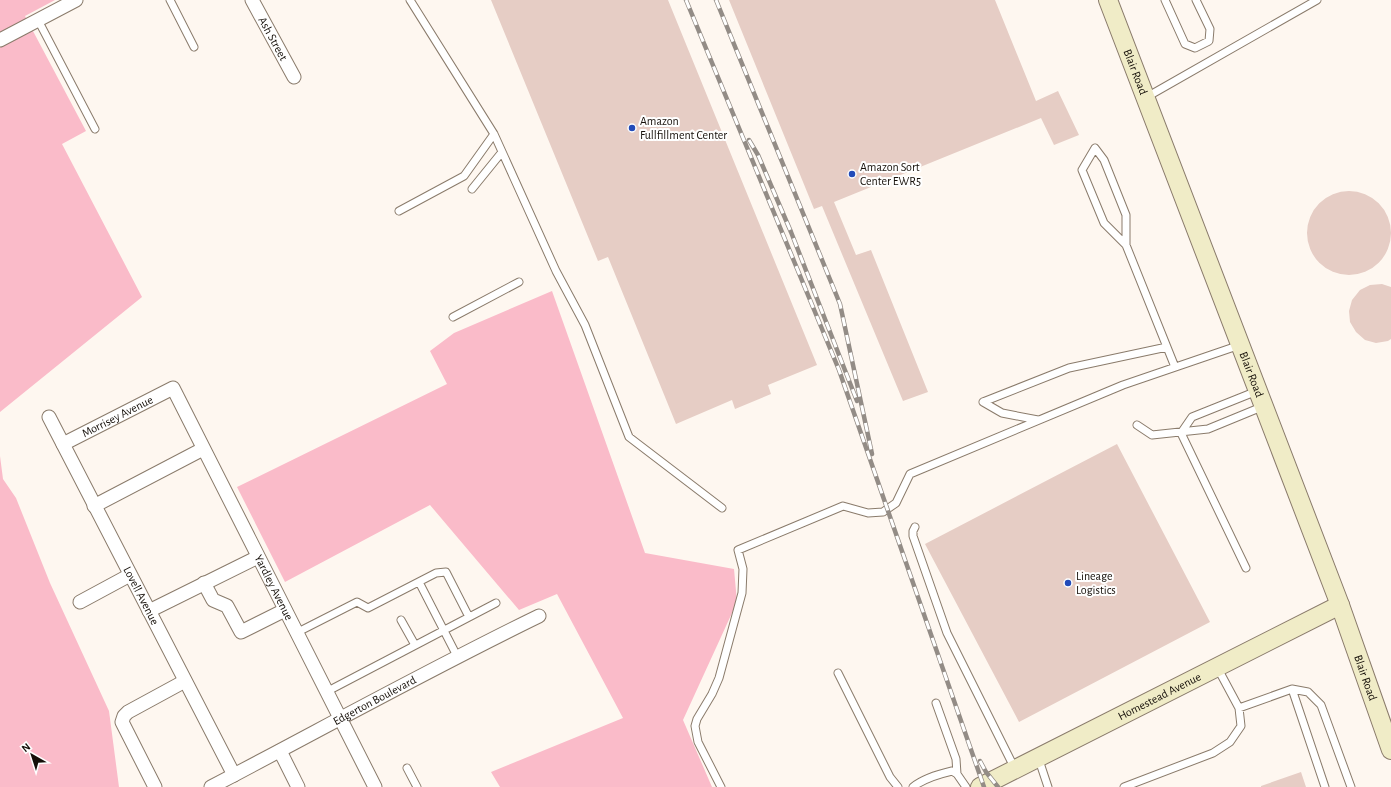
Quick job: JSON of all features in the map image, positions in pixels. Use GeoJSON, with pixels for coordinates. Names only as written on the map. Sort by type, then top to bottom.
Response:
{"type":"FeatureCollection","features":[{"type":"Feature","properties":{"kind":"street"},"geometry":{"type":"LineString","coordinates":[[0,40],[76,0]]}},
{"type":"Feature","properties":{"kind":"street","name":"Ash Street"},"geometry":{"type":"LineString","coordinates":[[252,0],[294,77]]}},
{"type":"Feature","properties":{"kind":"street","name":"Blair Road"},"geometry":{"type":"LineString","coordinates":[[1108,0],[1340,605],[1391,750]]}},
{"type":"Feature","properties":{"kind":"street","name":"Morrisey Avenue"},"geometry":{"type":"LineString","coordinates":[[63,444],[172,388]]}},
{"type":"Feature","properties":{"kind":"street","name":"Yardley Avenue"},"geometry":{"type":"LineString","coordinates":[[172,388],[375,787]]}},
{"type":"Feature","properties":{"kind":"street","name":"Lovell Avenue"},"geometry":{"type":"LineString","coordinates":[[49,417],[234,775]]}},
{"type":"Feature","properties":{"kind":"street"},"geometry":{"type":"LineString","coordinates":[[94,506],[203,448]]}},
{"type":"Feature","properties":{"kind":"street"},"geometry":{"type":"LineString","coordinates":[[149,611],[258,557]]}},
{"type":"Feature","properties":{"kind":"street"},"geometry":{"type":"LineString","coordinates":[[80,602],[130,575]]}},
{"type":"Feature","properties":{"kind":"street"},"geometry":{"type":"LineString","coordinates":[[204,583],[213,600],[227,606],[241,632],[285,610]]}},
{"type":"Feature","properties":{"kind":"street","name":"Homestead Avenue"},"geometry":{"type":"LineString","coordinates":[[980,787],[1340,605]]}},
{"type":"Feature","properties":{"kind":"street","name":"Edgerton Boulevard"},"geometry":{"type":"LineString","coordinates":[[216,786],[457,656],[538,616]]}},
{"type":"Feature","properties":{"kind":"street"},"geometry":{"type":"LineString","coordinates":[[155,787],[122,722],[124,716],[128,712],[186,681]]}},
{"type":"Feature","properties":{"kind":"street"},"geometry":{"type":"LineString","coordinates":[[280,751],[298,787]]}},
{"type":"Feature","properties":{"kind":"lane"},"geometry":{"type":"LineString","coordinates":[[170,0],[194,48]]}},
{"type":"Feature","properties":{"kind":"lane"},"geometry":{"type":"LineString","coordinates":[[410,0],[494,134],[556,271],[585,324],[629,437],[722,508]]}},
{"type":"Feature","properties":{"kind":"lane"},"geometry":{"type":"LineString","coordinates":[[1165,0],[1185,44],[1195,48],[1209,41],[1210,29],[1196,0]]}},
{"type":"Feature","properties":{"kind":"lane"},"geometry":{"type":"LineString","coordinates":[[1145,98],[1317,0]]}},
{"type":"Feature","properties":{"kind":"lane"},"geometry":{"type":"LineString","coordinates":[[38,20],[95,130]]}},
{"type":"Feature","properties":{"kind":"lane"},"geometry":{"type":"LineString","coordinates":[[399,211],[464,176],[494,134]]}},
{"type":"Feature","properties":{"kind":"lane"},"geometry":{"type":"LineString","coordinates":[[1126,246],[1126,215],[1104,160],[1095,148],[1082,170],[1104,223],[1126,246],[1175,367]]}},
{"type":"Feature","properties":{"kind":"lane"},"geometry":{"type":"LineString","coordinates":[[472,189],[502,152]]}},
{"type":"Feature","properties":{"kind":"lane"},"geometry":{"type":"LineString","coordinates":[[453,316],[519,282]]}},
{"type":"Feature","properties":{"kind":"lane"},"geometry":{"type":"LineString","coordinates":[[721,787],[698,742],[696,726],[697,719],[712,694],[719,678],[742,593],[742,569],[738,550],[843,506],[868,513],[883,512],[896,503],[910,474],[1123,385],[1240,345]]}},
{"type":"Feature","properties":{"kind":"lane"},"geometry":{"type":"LineString","coordinates":[[1038,421],[1002,413],[983,402],[1069,368],[1167,347]]}},
{"type":"Feature","properties":{"kind":"lane"},"geometry":{"type":"LineString","coordinates":[[1181,433],[1192,417],[1261,399]]}},
{"type":"Feature","properties":{"kind":"lane"},"geometry":{"type":"LineString","coordinates":[[1137,425],[1152,435],[1208,429],[1261,399]]}},
{"type":"Feature","properties":{"kind":"lane"},"geometry":{"type":"LineString","coordinates":[[1181,433],[1246,568]]}},
{"type":"Feature","properties":{"kind":"lane"},"geometry":{"type":"LineString","coordinates":[[915,527],[913,536],[944,624],[1016,769]]}},
{"type":"Feature","properties":{"kind":"lane"},"geometry":{"type":"LineString","coordinates":[[296,633],[357,602],[368,608],[436,573],[446,572],[469,617]]}},
{"type":"Feature","properties":{"kind":"lane"},"geometry":{"type":"LineString","coordinates":[[419,582],[457,656]]}},
{"type":"Feature","properties":{"kind":"lane"},"geometry":{"type":"LineString","coordinates":[[326,692],[496,603]]}},
{"type":"Feature","properties":{"kind":"lane"},"geometry":{"type":"LineString","coordinates":[[401,620],[415,645]]}},
{"type":"Feature","properties":{"kind":"lane"},"geometry":{"type":"LineString","coordinates":[[1124,787],[1213,753],[1230,742],[1241,726],[1239,708],[1217,667]]}},
{"type":"Feature","properties":{"kind":"lane"},"geometry":{"type":"LineString","coordinates":[[838,673],[890,777],[898,787]]}},
{"type":"Feature","properties":{"kind":"lane"},"geometry":{"type":"LineString","coordinates":[[1239,708],[1292,689],[1308,692],[1321,705],[1351,787]]}},
{"type":"Feature","properties":{"kind":"lane"},"geometry":{"type":"LineString","coordinates":[[1292,689],[1325,787]]}},
{"type":"Feature","properties":{"kind":"lane"},"geometry":{"type":"LineString","coordinates":[[936,703],[956,759],[957,774]]}},
{"type":"Feature","properties":{"kind":"lane"},"geometry":{"type":"LineString","coordinates":[[1038,757],[1048,787]]}},
{"type":"Feature","properties":{"kind":"lane"},"geometry":{"type":"LineString","coordinates":[[407,768],[417,787]]}},
{"type":"Feature","properties":{"kind":"lane"},"geometry":{"type":"LineString","coordinates":[[913,787],[918,783],[952,771],[957,774],[966,787]]}},
{"type":"Feature","properties":{"kind":"shaded area"},"geometry":{"type":"Polygon","coordinates":[[[0,0],[55,0],[25,16],[86,131],[62,144],[142,297],[0,412],[0,0]]]}},
{"type":"Feature","properties":{"kind":"shaded area"},"geometry":{"type":"Polygon","coordinates":[[[552,291],[645,553],[734,569],[737,602],[683,720],[712,787],[500,787],[491,772],[623,718],[557,594],[519,610],[430,505],[285,582],[237,487],[447,384],[430,351],[454,333],[552,291]]]}},
{"type":"Feature","properties":{"kind":"shaded area"},"geometry":{"type":"Polygon","coordinates":[[[0,456],[3,479],[16,498],[50,583],[109,711],[119,787],[0,787],[0,456]]]}},
{"type":"Feature","properties":{"kind":"building","name":"Amazon Fullfillment Center"},"geometry":{"type":"Polygon","coordinates":[[[491,0],[668,0],[817,365],[768,385],[771,394],[735,409],[732,400],[676,424],[608,257],[598,261],[491,0]]]}},
{"type":"Feature","properties":{"kind":"building","name":"Amazon Sort Center EWR5"},"geometry":{"type":"Polygon","coordinates":[[[729,0],[995,0],[1036,101],[1058,91],[1079,135],[1054,145],[1041,118],[834,202],[856,255],[871,250],[928,392],[903,401],[822,206],[814,209],[729,0]]]}},
{"type":"Feature","properties":{"kind":"building"},"geometry":{"type":"Polygon","coordinates":[[[1349,191],[1365,194],[1372,198],[1384,210],[1388,217],[1391,233],[1388,249],[1384,256],[1372,268],[1365,272],[1349,275],[1333,272],[1326,268],[1314,256],[1310,249],[1307,233],[1310,217],[1314,210],[1326,198],[1333,194],[1349,191]]]}},
{"type":"Feature","properties":{"kind":"building"},"geometry":{"type":"Polygon","coordinates":[[[1382,284],[1391,287],[1391,339],[1376,343],[1365,340],[1356,332],[1350,322],[1349,311],[1352,300],[1360,290],[1370,285],[1382,284]]]}},
{"type":"Feature","properties":{"kind":"building","name":"Lineage Logistics"},"geometry":{"type":"Polygon","coordinates":[[[1117,444],[1210,622],[1019,722],[925,544],[1117,444]]]}},
{"type":"Feature","properties":{"kind":"building"},"geometry":{"type":"Polygon","coordinates":[[[1301,772],[1306,787],[1261,787],[1261,786],[1301,772]]]}},
{"type":"Feature","properties":{"kind":"railway"},"geometry":{"type":"LineString","coordinates":[[686,0],[839,370],[984,787]]}},
{"type":"Feature","properties":{"kind":"railway"},"geometry":{"type":"LineString","coordinates":[[716,0],[840,304],[872,454]]}},
{"type":"Feature","properties":{"kind":"railway"},"geometry":{"type":"LineString","coordinates":[[749,140],[758,155],[791,232],[857,401]]}},
{"type":"Feature","properties":{"kind":"railway"},"geometry":{"type":"LineString","coordinates":[[980,761],[986,772],[998,787]]}},
{"type":"Feature","properties":{"kind":"place","name":"Amazon Fullfillment Center"},"geometry":{"type":"Point","coordinates":[632,128]}},
{"type":"Feature","properties":{"kind":"place","name":"Amazon Sort Center EWR5"},"geometry":{"type":"Point","coordinates":[852,174]}},
{"type":"Feature","properties":{"kind":"place","name":"Lineage Logistics"},"geometry":{"type":"Point","coordinates":[1068,583]}}]}
